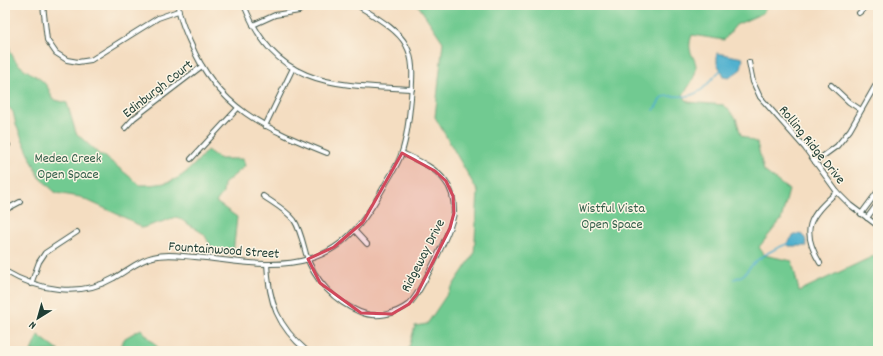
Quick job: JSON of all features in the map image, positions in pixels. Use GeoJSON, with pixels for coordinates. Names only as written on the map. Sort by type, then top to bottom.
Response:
{"type":"FeatureCollection","features":[{"type":"Feature","properties":{"kind":"street"},"geometry":{"type":"LineString","coordinates":[[43,5],[48,40],[56,52],[67,60],[78,62],[91,60],[158,18],[178,11]]}},
{"type":"Feature","properties":{"kind":"street"},"geometry":{"type":"LineString","coordinates":[[178,5],[178,11],[194,52],[202,66],[217,87],[238,108],[265,126],[327,153]]}},
{"type":"Feature","properties":{"kind":"street"},"geometry":{"type":"LineString","coordinates":[[244,5],[253,25],[263,41],[278,58],[316,80],[342,85],[412,89]]}},
{"type":"Feature","properties":{"kind":"street","name":"Fountainwood Street"},"geometry":{"type":"LineString","coordinates":[[5,270],[30,284],[59,290],[90,287],[113,279],[141,262],[153,257],[170,255],[267,264],[283,264],[308,259],[330,250],[355,232],[371,211],[402,153],[408,131],[412,89],[412,67],[406,44],[389,27],[357,5]]}},
{"type":"Feature","properties":{"kind":"street"},"geometry":{"type":"LineString","coordinates":[[859,13],[869,5]]}},
{"type":"Feature","properties":{"kind":"street"},"geometry":{"type":"LineString","coordinates":[[253,25],[276,15],[299,11]]}},
{"type":"Feature","properties":{"kind":"street","name":"Rolling Ridge Drive"},"geometry":{"type":"LineString","coordinates":[[750,62],[752,82],[756,91],[815,162],[837,192],[861,214],[878,226]]}},
{"type":"Feature","properties":{"kind":"street","name":"Edinburgh Court"},"geometry":{"type":"LineString","coordinates":[[125,128],[134,118],[202,66]]}},
{"type":"Feature","properties":{"kind":"street"},"geometry":{"type":"LineString","coordinates":[[265,126],[293,68]]}},
{"type":"Feature","properties":{"kind":"street"},"geometry":{"type":"LineString","coordinates":[[815,162],[837,146],[850,130],[878,81]]}},
{"type":"Feature","properties":{"kind":"street"},"geometry":{"type":"LineString","coordinates":[[831,85],[849,102],[861,110]]}},
{"type":"Feature","properties":{"kind":"street"},"geometry":{"type":"LineString","coordinates":[[191,159],[238,108]]}},
{"type":"Feature","properties":{"kind":"street","name":"Ridgeway Drive"},"geometry":{"type":"LineString","coordinates":[[263,196],[294,221],[314,275],[320,283],[361,313],[377,315],[392,314],[409,304],[417,294],[444,242],[454,213],[453,196],[446,181],[435,171],[402,153]]}},
{"type":"Feature","properties":{"kind":"street"},"geometry":{"type":"LineString","coordinates":[[861,214],[878,191]]}},
{"type":"Feature","properties":{"kind":"street"},"geometry":{"type":"LineString","coordinates":[[820,264],[810,245],[808,229],[818,209],[837,192]]}},
{"type":"Feature","properties":{"kind":"street"},"geometry":{"type":"LineString","coordinates":[[5,210],[20,202]]}},
{"type":"Feature","properties":{"kind":"street"},"geometry":{"type":"LineString","coordinates":[[867,218],[878,203]]}},
{"type":"Feature","properties":{"kind":"street"},"geometry":{"type":"LineString","coordinates":[[30,284],[39,262],[45,253],[77,232]]}},
{"type":"Feature","properties":{"kind":"street"},"geometry":{"type":"LineString","coordinates":[[355,232],[367,244]]}},
{"type":"Feature","properties":{"kind":"street"},"geometry":{"type":"LineString","coordinates":[[267,264],[268,289],[274,309],[281,323],[295,341],[307,351]]}},
{"type":"Feature","properties":{"kind":"highlighted area"},"geometry":{"type":"Polygon","coordinates":[[[402,153],[435,171],[446,181],[453,196],[454,213],[450,228],[417,294],[409,304],[392,314],[361,313],[320,283],[308,259],[334,247],[363,222],[402,153]]]}},
{"type":"Feature","properties":{"kind":"green space","name":"Wistful Vista Open Space"},"geometry":{"type":"Polygon","coordinates":[[[418,5],[768,5],[763,13],[736,25],[724,40],[692,35],[690,41],[690,51],[695,61],[696,69],[693,80],[683,95],[688,102],[724,105],[736,118],[741,135],[757,143],[764,171],[789,190],[781,220],[759,247],[764,255],[792,261],[799,291],[878,254],[878,351],[408,351],[415,326],[427,324],[474,254],[478,192],[435,117],[443,42],[418,5]]]}},
{"type":"Feature","properties":{"kind":"green space","name":"Medea Creek Open Space"},"geometry":{"type":"Polygon","coordinates":[[[5,15],[9,25],[9,46],[13,57],[23,68],[45,84],[52,99],[67,103],[76,133],[100,155],[103,155],[140,185],[152,185],[178,178],[192,167],[207,150],[220,159],[243,159],[245,166],[224,184],[223,193],[216,202],[237,217],[233,254],[214,252],[204,234],[177,217],[142,228],[132,221],[80,197],[56,193],[39,177],[16,125],[13,112],[5,103],[5,15]]]}},
{"type":"Feature","properties":{"kind":"green space"},"geometry":{"type":"Polygon","coordinates":[[[141,329],[160,350],[190,351],[117,351],[125,338],[141,329]]]}},
{"type":"Feature","properties":{"kind":"green space"},"geometry":{"type":"Polygon","coordinates":[[[38,335],[59,351],[31,351],[38,335]]]}},
{"type":"Feature","properties":{"kind":"water"},"geometry":{"type":"Polygon","coordinates":[[[717,53],[743,58],[741,69],[729,78],[724,77],[717,63],[717,53]]]}},
{"type":"Feature","properties":{"kind":"water"},"geometry":{"type":"Polygon","coordinates":[[[800,233],[805,238],[807,246],[789,246],[787,244],[793,236],[800,233]]]}},
{"type":"Feature","properties":{"kind":"waterway"},"geometry":{"type":"LineString","coordinates":[[654,110],[662,97],[687,96],[699,92],[721,70]]}},
{"type":"Feature","properties":{"kind":"waterway"},"geometry":{"type":"LineString","coordinates":[[734,279],[743,275],[765,254],[789,243]]}}]}
